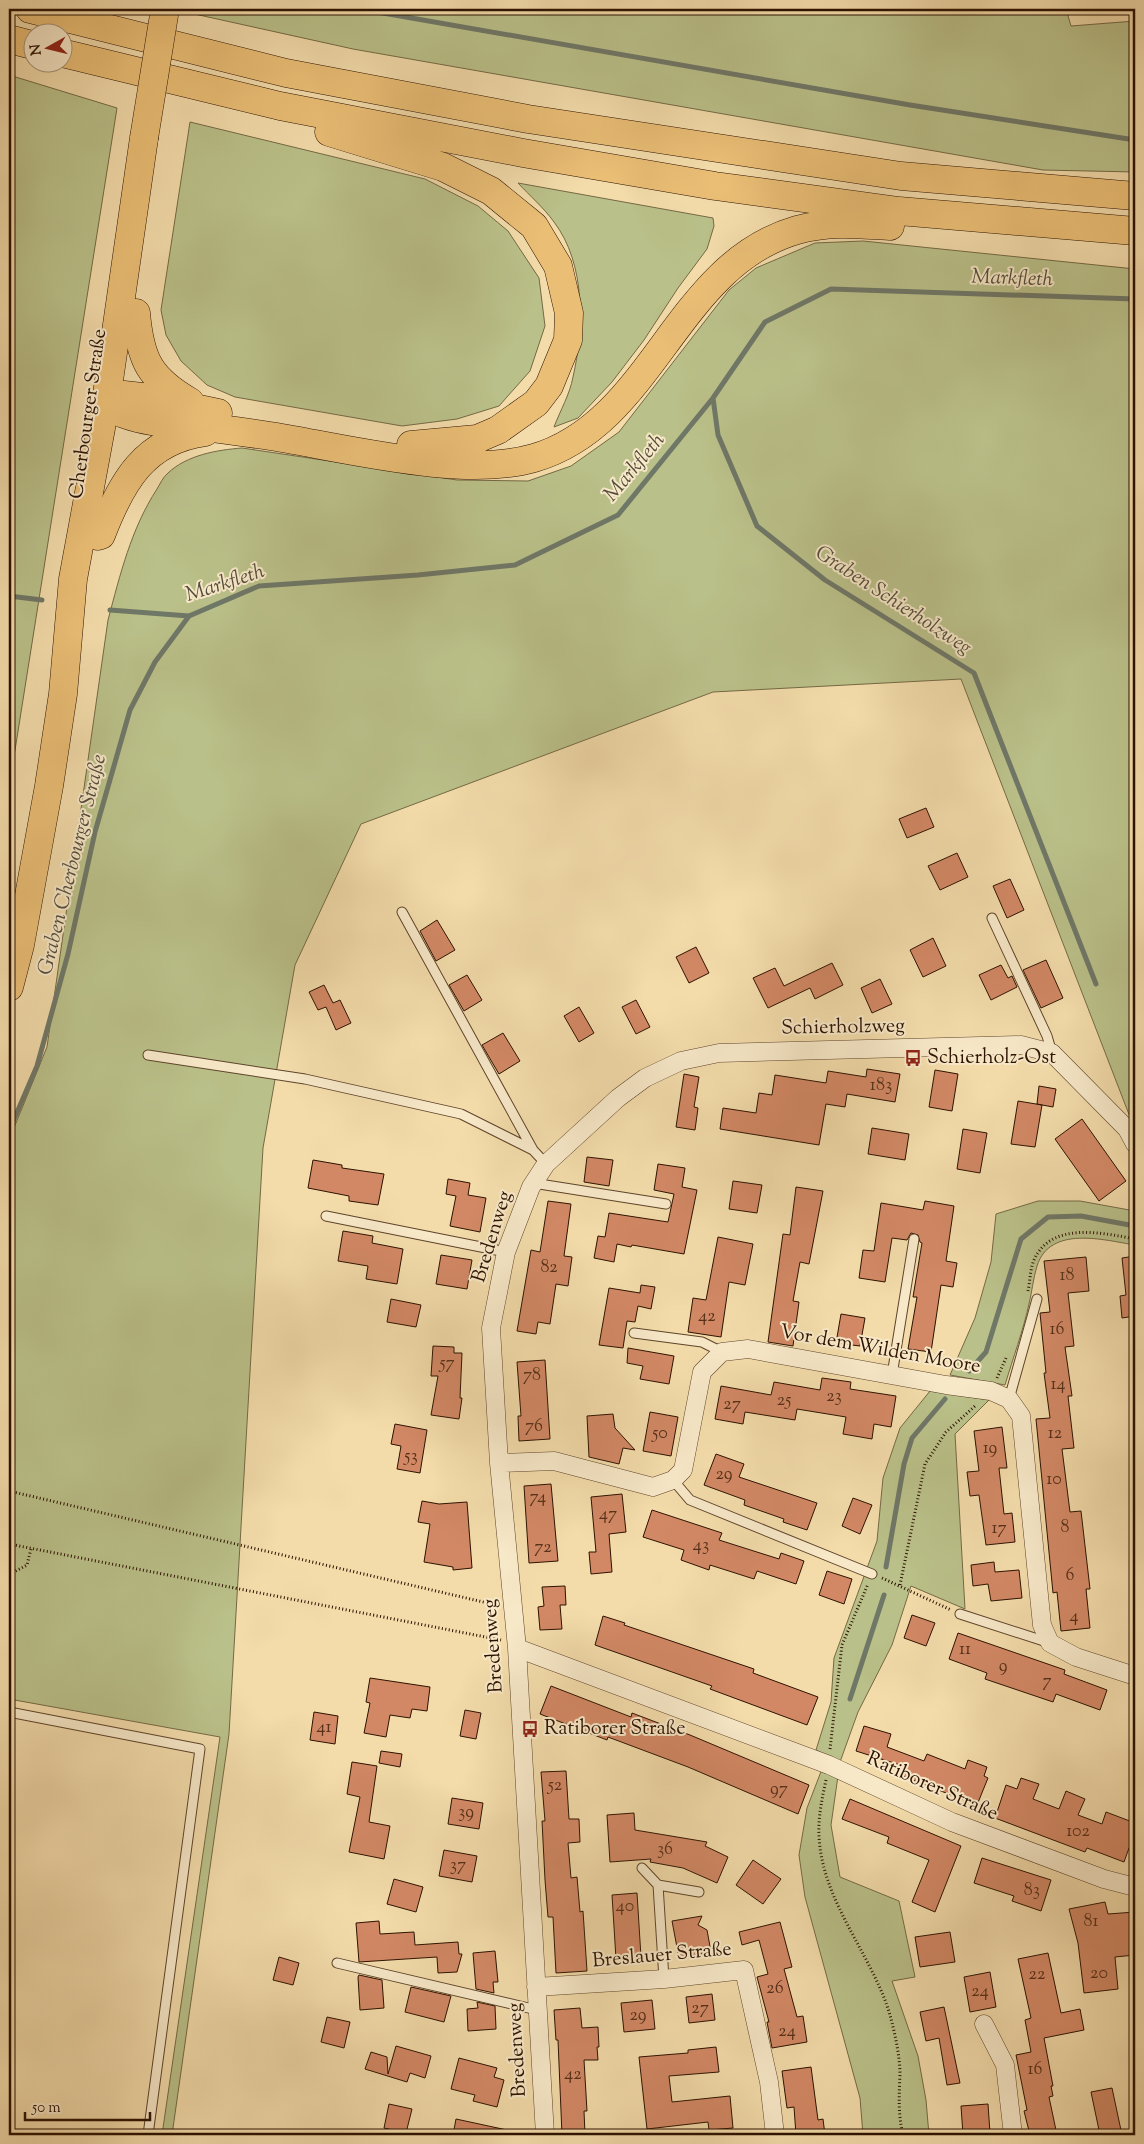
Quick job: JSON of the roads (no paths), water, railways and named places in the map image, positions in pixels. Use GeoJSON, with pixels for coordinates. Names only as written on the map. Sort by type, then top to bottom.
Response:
{"type":"FeatureCollection","features":[{"type":"Feature","properties":{"kind":"main road"},"geometry":{"type":"LineString","coordinates":[[33,9],[286,73],[528,119],[901,176],[1135,196]]}},
{"type":"Feature","properties":{"kind":"main road","name":"Cherbourger Straße"},"geometry":{"type":"LineString","coordinates":[[63,694],[81,630],[98,536],[117,403],[144,138],[165,9]]}},
{"type":"Feature","properties":{"kind":"main road"},"geometry":{"type":"LineString","coordinates":[[9,39],[22,42]]}},
{"type":"Feature","properties":{"kind":"main road"},"geometry":{"type":"LineString","coordinates":[[72,56],[229,95],[523,153],[715,186],[899,211],[1089,229],[1135,231]]}},
{"type":"Feature","properties":{"kind":"main road"},"geometry":{"type":"LineString","coordinates":[[117,403],[142,397],[225,414],[415,446],[477,439],[517,417],[536,403],[549,386],[568,340],[568,313],[558,266],[534,226],[491,191],[435,164],[348,136],[252,114],[229,95]]}},
{"type":"Feature","properties":{"kind":"main road","name":"Cherbourger Straße"},"geometry":{"type":"LineString","coordinates":[[9,987],[20,945],[40,839],[63,694],[74,579],[117,403],[136,313],[143,260],[142,176],[144,138]]}},
{"type":"Feature","properties":{"kind":"main road","name":"Cherbourger Straße"},"geometry":{"type":"LineString","coordinates":[[63,694],[66,567],[118,215],[144,138]]}},
{"type":"Feature","properties":{"kind":"main road"},"geometry":{"type":"LineString","coordinates":[[117,403],[147,420],[251,432],[400,458],[478,465],[533,458],[557,449],[581,436],[602,419],[622,398],[722,272],[747,253],[772,239],[798,229],[832,223],[1064,238],[1089,229]]}},
{"type":"Feature","properties":{"kind":"main road"},"geometry":{"type":"LineString","coordinates":[[136,313],[138,337],[143,353],[150,368],[161,382],[198,407],[225,414]]}},
{"type":"Feature","properties":{"kind":"main road"},"geometry":{"type":"LineString","coordinates":[[98,536],[114,499],[141,462],[157,448],[190,434],[212,431],[251,432]]}},
{"type":"Feature","properties":{"kind":"street","name":"Schierholzweg"},"geometry":{"type":"LineString","coordinates":[[546,1164],[618,1098],[645,1078],[681,1061],[719,1052],[1021,1045],[1052,1053]]}},
{"type":"Feature","properties":{"kind":"street"},"geometry":{"type":"LineString","coordinates":[[1052,1053],[1127,1129],[1135,1144]]}},
{"type":"Feature","properties":{"kind":"street","name":"Bredenweg"},"geometry":{"type":"LineString","coordinates":[[545,2135],[514,1609],[499,1463],[491,1328],[506,1252],[533,1183],[546,1164]]}},
{"type":"Feature","properties":{"kind":"street","name":"Vor dem Wilden Moore"},"geometry":{"type":"LineString","coordinates":[[722,1352],[748,1349],[991,1391],[1009,1399]]}},
{"type":"Feature","properties":{"kind":"street"},"geometry":{"type":"LineString","coordinates":[[499,1463],[554,1461],[654,1487],[673,1480],[683,1470],[702,1372],[722,1352]]}},
{"type":"Feature","properties":{"kind":"street"},"geometry":{"type":"LineString","coordinates":[[1009,1399],[1021,1416],[1042,1625],[1050,1643],[1076,1657],[1135,1676]]}},
{"type":"Feature","properties":{"kind":"street","name":"Ratiborer Straße"},"geometry":{"type":"LineString","coordinates":[[516,1648],[829,1765],[952,1822],[1104,1879],[1135,1887]]}},
{"type":"Feature","properties":{"kind":"street","name":"Breslauer Straße"},"geometry":{"type":"LineString","coordinates":[[536,1987],[664,1979],[744,1970],[769,2082],[776,2135]]}},
{"type":"Feature","properties":{"kind":"street"},"geometry":{"type":"LineString","coordinates":[[984,2024],[1005,2065],[1013,2135]]}},
{"type":"Feature","properties":{"kind":"lane"},"geometry":{"type":"LineString","coordinates":[[402,912],[533,1150],[546,1164]]}},
{"type":"Feature","properties":{"kind":"lane"},"geometry":{"type":"LineString","coordinates":[[992,918],[1047,1036],[1052,1053]]}},
{"type":"Feature","properties":{"kind":"lane"},"geometry":{"type":"LineString","coordinates":[[148,1055],[305,1079],[460,1114],[533,1150]]}},
{"type":"Feature","properties":{"kind":"lane"},"geometry":{"type":"LineString","coordinates":[[533,1183],[666,1204]]}},
{"type":"Feature","properties":{"kind":"lane"},"geometry":{"type":"LineString","coordinates":[[326,1216],[506,1252]]}},
{"type":"Feature","properties":{"kind":"lane"},"geometry":{"type":"LineString","coordinates":[[892,1375],[914,1239]]}},
{"type":"Feature","properties":{"kind":"lane"},"geometry":{"type":"LineString","coordinates":[[1009,1399],[1037,1299]]}},
{"type":"Feature","properties":{"kind":"lane"},"geometry":{"type":"LineString","coordinates":[[634,1333],[702,1342],[722,1352]]}},
{"type":"Feature","properties":{"kind":"lane"},"geometry":{"type":"LineString","coordinates":[[673,1480],[690,1500],[872,1574]]}},
{"type":"Feature","properties":{"kind":"lane"},"geometry":{"type":"LineString","coordinates":[[960,1614],[1050,1643]]}},
{"type":"Feature","properties":{"kind":"lane"},"geometry":{"type":"LineString","coordinates":[[9,1712],[200,1749],[148,2135]]}},
{"type":"Feature","properties":{"kind":"lane"},"geometry":{"type":"LineString","coordinates":[[642,1868],[658,1885],[700,1892]]}},
{"type":"Feature","properties":{"kind":"lane"},"geometry":{"type":"LineString","coordinates":[[658,1885],[664,1979]]}},
{"type":"Feature","properties":{"kind":"lane"},"geometry":{"type":"LineString","coordinates":[[337,1962],[537,2010]]}},
{"type":"Feature","properties":{"kind":"waterway"},"geometry":{"type":"LineString","coordinates":[[360,9],[910,105],[1135,140]]}},
{"type":"Feature","properties":{"kind":"waterway","name":"Markfleth"},"geometry":{"type":"LineString","coordinates":[[110,610],[189,616],[259,586],[418,575],[515,565],[618,515],[713,398],[765,322],[831,289],[1135,299]]}},
{"type":"Feature","properties":{"kind":"waterway","name":"Graben Schierholzweg"},"geometry":{"type":"LineString","coordinates":[[713,398],[718,435],[757,526],[825,580],[974,673],[1096,984]]}},
{"type":"Feature","properties":{"kind":"waterway","name":"Markfleth"},"geometry":{"type":"LineString","coordinates":[[9,596],[42,600]]}},
{"type":"Feature","properties":{"kind":"waterway","name":"Graben Cherbourger Straße"},"geometry":{"type":"LineString","coordinates":[[9,1131],[37,1066],[68,954],[95,832],[130,710],[155,662],[189,616]]}},
{"type":"Feature","properties":{"kind":"waterway"},"geometry":{"type":"LineString","coordinates":[[9,680],[9,696]]}},
{"type":"Feature","properties":{"kind":"waterway","name":"Graben Schierholzweg"},"geometry":{"type":"LineString","coordinates":[[969,1371],[986,1352],[1021,1239],[1048,1217],[1081,1216],[1135,1226]]}},
{"type":"Feature","properties":{"kind":"waterway","name":"Graben Schierholzweg"},"geometry":{"type":"LineString","coordinates":[[886,1567],[904,1464],[912,1438],[945,1399]]}},
{"type":"Feature","properties":{"kind":"waterway","name":"Graben Schierholzweg"},"geometry":{"type":"LineString","coordinates":[[850,1699],[884,1595]]}},
{"type":"Feature","properties":{"kind":"place","name":"Schierholz-Ost"},"geometry":{"type":"Point","coordinates":[913,1058]}},
{"type":"Feature","properties":{"kind":"place","name":"Ratiborer Straße"},"geometry":{"type":"Point","coordinates":[530,1729]}}]}
